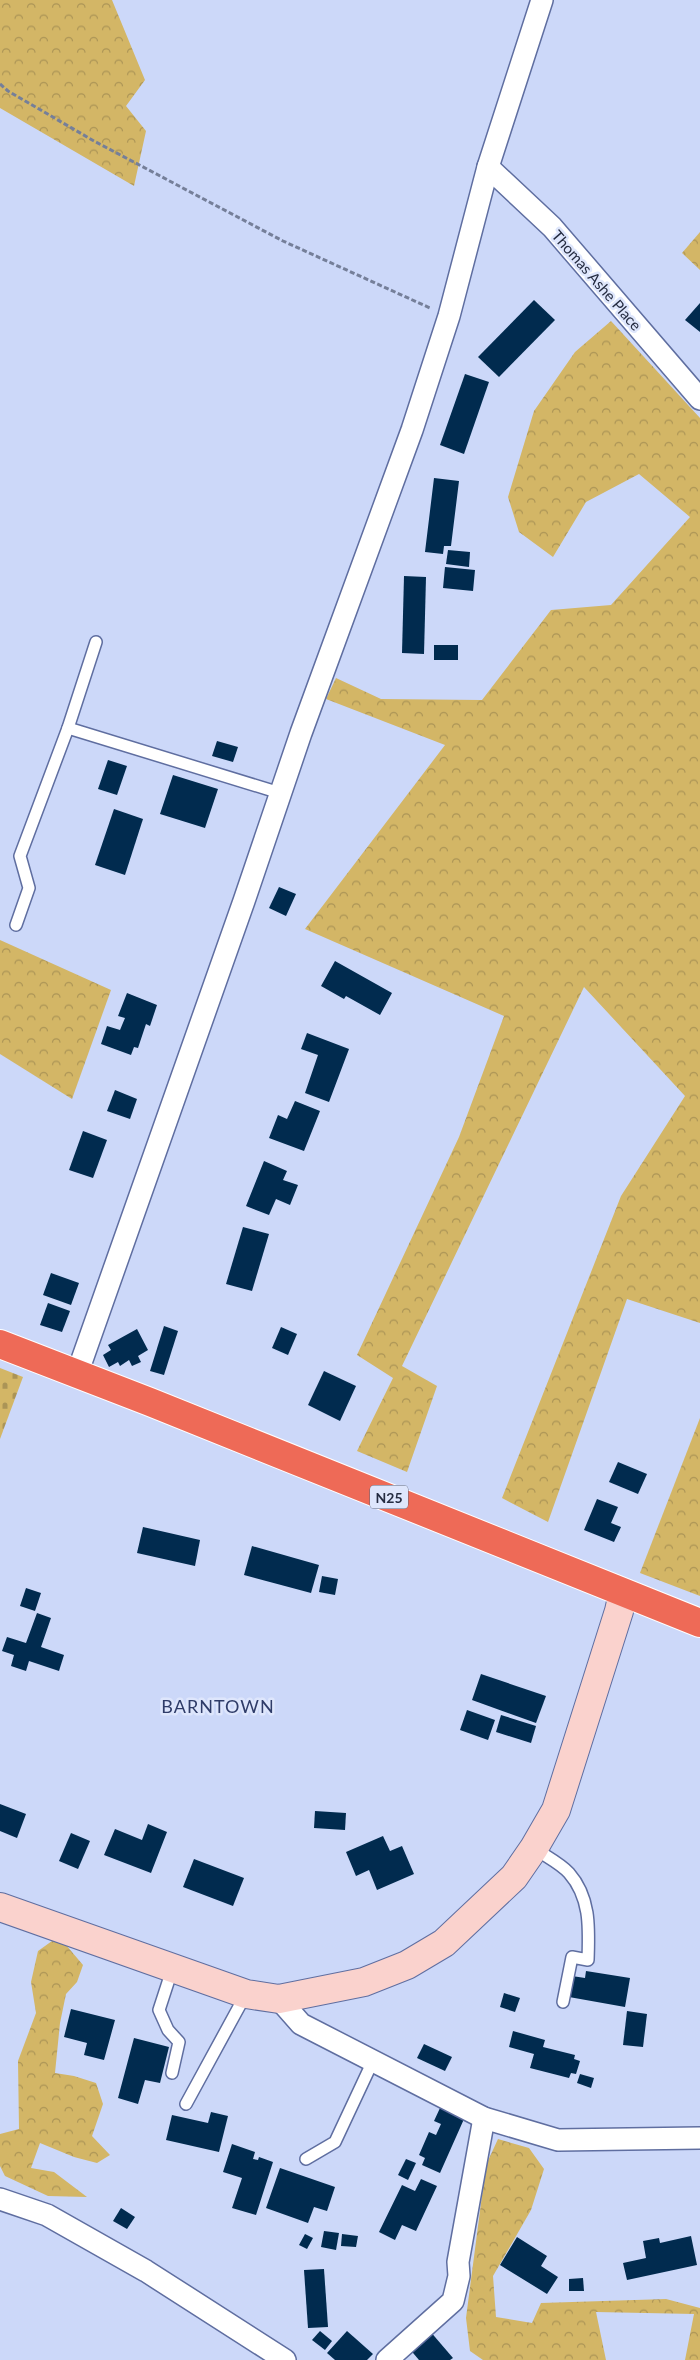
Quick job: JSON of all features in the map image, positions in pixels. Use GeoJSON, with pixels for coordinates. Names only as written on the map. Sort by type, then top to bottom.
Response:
{"type":"FeatureCollection","features":[{"type":"Feature","properties":{"kind":"highway","name":"N25"},"geometry":{"type":"LineString","coordinates":[[0,1344],[339,1477],[700,1623]]}},
{"type":"Feature","properties":{"kind":"street"},"geometry":{"type":"LineString","coordinates":[[77,1374],[242,907],[280,793],[412,430],[449,316],[488,167],[542,0]]}},
{"type":"Feature","properties":{"kind":"street","name":"Thomas Ashe Place"},"geometry":{"type":"LineString","coordinates":[[488,167],[552,227],[700,399]]}},
{"type":"Feature","properties":{"kind":"street"},"geometry":{"type":"LineString","coordinates":[[0,1907],[246,1994],[279,1999],[364,1982],[407,1965],[444,1944],[514,1877],[534,1848],[559,1801],[620,1611],[623,1593]]}},
{"type":"Feature","properties":{"kind":"street"},"geometry":{"type":"LineString","coordinates":[[279,1999],[301,2024],[372,2063],[484,2118],[558,2140],[700,2138]]}},
{"type":"Feature","properties":{"kind":"street"},"geometry":{"type":"LineString","coordinates":[[387,2360],[453,2301],[459,2276],[458,2262],[484,2118]]}},
{"type":"Feature","properties":{"kind":"street"},"geometry":{"type":"LineString","coordinates":[[0,2199],[47,2215],[146,2271],[285,2360]]}},
{"type":"Feature","properties":{"kind":"lane"},"geometry":{"type":"LineString","coordinates":[[16,925],[29,888],[20,856],[68,728],[96,642]]}},
{"type":"Feature","properties":{"kind":"lane"},"geometry":{"type":"LineString","coordinates":[[68,728],[280,793]]}},
{"type":"Feature","properties":{"kind":"lane"},"geometry":{"type":"LineString","coordinates":[[534,1848],[568,1871],[583,1892],[589,1922],[588,1960],[572,1958],[563,2002]]}},
{"type":"Feature","properties":{"kind":"lane"},"geometry":{"type":"LineString","coordinates":[[172,2073],[179,2042],[168,2030],[160,2010],[173,1967]]}},
{"type":"Feature","properties":{"kind":"lane"},"geometry":{"type":"LineString","coordinates":[[186,2104],[246,1994]]}},
{"type":"Feature","properties":{"kind":"lane"},"geometry":{"type":"LineString","coordinates":[[306,2159],[335,2142],[372,2063]]}},
{"type":"Feature","properties":{"kind":"path"},"geometry":{"type":"LineString","coordinates":[[0,84],[8,91],[94,140],[283,240],[449,316]]}},
{"type":"Feature","properties":{"kind":"green space"},"geometry":{"type":"Polygon","coordinates":[[[0,0],[112,0],[145,80],[126,106],[146,131],[134,186],[0,108],[0,0]]]}},
{"type":"Feature","properties":{"kind":"green space"},"geometry":{"type":"Polygon","coordinates":[[[700,232],[700,270],[682,253],[700,232]]]}},
{"type":"Feature","properties":{"kind":"green space"},"geometry":{"type":"Polygon","coordinates":[[[611,321],[700,418],[700,1323],[627,1299],[548,1522],[502,1498],[621,1196],[685,1096],[584,987],[402,1366],[437,1386],[407,1472],[357,1451],[393,1378],[357,1355],[459,1137],[504,1016],[305,929],[445,745],[326,699],[336,678],[381,699],[482,700],[551,610],[611,605],[690,517],[639,474],[586,502],[553,557],[519,532],[508,497],[534,411],[575,352],[611,321]]]}},
{"type":"Feature","properties":{"kind":"green space"},"geometry":{"type":"Polygon","coordinates":[[[0,940],[111,990],[72,1099],[0,1054],[0,940]]]}},
{"type":"Feature","properties":{"kind":"green space"},"geometry":{"type":"Polygon","coordinates":[[[0,1368],[23,1377],[0,1439],[0,1368]]]}},
{"type":"Feature","properties":{"kind":"green space"},"geometry":{"type":"Polygon","coordinates":[[[700,1418],[700,1596],[640,1573],[700,1418]]]}},
{"type":"Feature","properties":{"kind":"green space"},"geometry":{"type":"Polygon","coordinates":[[[52,1941],[66,1945],[83,1965],[77,1982],[66,1994],[60,2023],[55,2073],[74,2076],[96,2083],[103,2104],[92,2136],[110,2155],[97,2163],[74,2157],[40,2143],[31,2168],[54,2172],[87,2197],[48,2196],[5,2176],[0,2166],[0,2134],[19,2129],[18,2061],[36,2013],[31,1982],[38,1951],[52,1941]]]}},
{"type":"Feature","properties":{"kind":"green space"},"geometry":{"type":"Polygon","coordinates":[[[498,2139],[529,2148],[544,2169],[531,2210],[493,2276],[496,2317],[532,2323],[541,2303],[666,2299],[700,2308],[700,2360],[685,2360],[694,2314],[596,2312],[606,2360],[483,2360],[470,2351],[466,2318],[486,2165],[498,2139]]]}},
{"type":"Feature","properties":{"kind":"building"},"geometry":{"type":"Polygon","coordinates":[[[534,300],[555,320],[499,377],[478,357],[534,300]]]}},
{"type":"Feature","properties":{"kind":"building"},"geometry":{"type":"Polygon","coordinates":[[[700,303],[700,332],[685,320],[700,303]]]}},
{"type":"Feature","properties":{"kind":"building"},"geometry":{"type":"Polygon","coordinates":[[[465,374],[489,382],[464,454],[440,445],[465,374]]]}},
{"type":"Feature","properties":{"kind":"building"},"geometry":{"type":"Polygon","coordinates":[[[434,478],[459,481],[451,546],[444,546],[443,554],[425,552],[434,478]]]}},
{"type":"Feature","properties":{"kind":"building"},"geometry":{"type":"Polygon","coordinates":[[[448,550],[470,552],[469,567],[446,564],[448,550]]]}},
{"type":"Feature","properties":{"kind":"building"},"geometry":{"type":"Polygon","coordinates":[[[445,567],[475,570],[473,591],[443,588],[445,567]]]}},
{"type":"Feature","properties":{"kind":"building"},"geometry":{"type":"Polygon","coordinates":[[[404,576],[426,577],[424,654],[402,653],[404,576]]]}},
{"type":"Feature","properties":{"kind":"building"},"geometry":{"type":"Polygon","coordinates":[[[434,645],[458,645],[458,660],[434,660],[434,645]]]}},
{"type":"Feature","properties":{"kind":"building"},"geometry":{"type":"Polygon","coordinates":[[[217,741],[238,747],[233,762],[212,756],[217,741]]]}},
{"type":"Feature","properties":{"kind":"building"},"geometry":{"type":"Polygon","coordinates":[[[108,760],[127,766],[117,795],[98,789],[108,760]]]}},
{"type":"Feature","properties":{"kind":"building"},"geometry":{"type":"Polygon","coordinates":[[[173,775],[218,789],[205,828],[160,814],[173,775]]]}},
{"type":"Feature","properties":{"kind":"building"},"geometry":{"type":"Polygon","coordinates":[[[114,809],[143,819],[125,875],[95,865],[114,809]]]}},
{"type":"Feature","properties":{"kind":"building"},"geometry":{"type":"Polygon","coordinates":[[[279,887],[296,894],[286,916],[269,908],[279,887]]]}},
{"type":"Feature","properties":{"kind":"building"},"geometry":{"type":"Polygon","coordinates":[[[335,961],[392,993],[380,1015],[346,996],[344,999],[321,986],[335,961]]]}},
{"type":"Feature","properties":{"kind":"building"},"geometry":{"type":"Polygon","coordinates":[[[127,993],[157,1005],[150,1026],[146,1024],[138,1048],[134,1047],[131,1055],[101,1044],[107,1026],[120,1030],[125,1018],[118,1016],[127,993]]]}},
{"type":"Feature","properties":{"kind":"building"},"geometry":{"type":"Polygon","coordinates":[[[307,1033],[349,1049],[329,1102],[305,1093],[318,1055],[301,1049],[307,1033]]]}},
{"type":"Feature","properties":{"kind":"building"},"geometry":{"type":"Polygon","coordinates":[[[115,1090],[137,1099],[130,1119],[107,1111],[115,1090]]]}},
{"type":"Feature","properties":{"kind":"building"},"geometry":{"type":"Polygon","coordinates":[[[295,1101],[320,1111],[304,1151],[269,1138],[278,1115],[287,1119],[295,1101]]]}},
{"type":"Feature","properties":{"kind":"building"},"geometry":{"type":"Polygon","coordinates":[[[83,1131],[107,1140],[93,1178],[69,1170],[83,1131]]]}},
{"type":"Feature","properties":{"kind":"building"},"geometry":{"type":"Polygon","coordinates":[[[264,1161],[287,1171],[283,1180],[298,1185],[290,1205],[276,1199],[269,1215],[246,1206],[264,1161]]]}},
{"type":"Feature","properties":{"kind":"building"},"geometry":{"type":"Polygon","coordinates":[[[243,1227],[269,1234],[252,1291],[226,1284],[243,1227]]]}},
{"type":"Feature","properties":{"kind":"building"},"geometry":{"type":"Polygon","coordinates":[[[51,1273],[79,1283],[71,1305],[43,1295],[51,1273]]]}},
{"type":"Feature","properties":{"kind":"building"},"geometry":{"type":"Polygon","coordinates":[[[48,1303],[70,1311],[62,1332],[40,1325],[48,1303]]]}},
{"type":"Feature","properties":{"kind":"building"},"geometry":{"type":"Polygon","coordinates":[[[164,1326],[178,1331],[164,1375],[150,1371],[164,1326]]]}},
{"type":"Feature","properties":{"kind":"building"},"geometry":{"type":"Polygon","coordinates":[[[281,1327],[297,1334],[288,1355],[272,1348],[281,1327]]]}},
{"type":"Feature","properties":{"kind":"building"},"geometry":{"type":"Polygon","coordinates":[[[137,1329],[148,1350],[138,1356],[141,1362],[132,1366],[129,1360],[120,1366],[118,1362],[109,1367],[103,1355],[111,1350],[108,1345],[137,1329]]]}},
{"type":"Feature","properties":{"kind":"building"},"geometry":{"type":"Polygon","coordinates":[[[324,1371],[356,1386],[340,1421],[308,1405],[324,1371]]]}},
{"type":"Feature","properties":{"kind":"building"},"geometry":{"type":"Polygon","coordinates":[[[618,1462],[647,1474],[638,1494],[609,1482],[618,1462]]]}},
{"type":"Feature","properties":{"kind":"building"},"geometry":{"type":"Polygon","coordinates":[[[597,1499],[618,1507],[611,1523],[621,1527],[614,1542],[584,1530],[597,1499]]]}},
{"type":"Feature","properties":{"kind":"building"},"geometry":{"type":"Polygon","coordinates":[[[143,1527],[200,1540],[195,1566],[137,1553],[143,1527]]]}},
{"type":"Feature","properties":{"kind":"building"},"geometry":{"type":"Polygon","coordinates":[[[252,1546],[319,1565],[311,1593],[244,1575],[252,1546]]]}},
{"type":"Feature","properties":{"kind":"building"},"geometry":{"type":"Polygon","coordinates":[[[322,1576],[338,1579],[335,1595],[319,1592],[322,1576]]]}},
{"type":"Feature","properties":{"kind":"building"},"geometry":{"type":"Polygon","coordinates":[[[26,1588],[41,1593],[35,1611],[20,1606],[26,1588]]]}},
{"type":"Feature","properties":{"kind":"building"},"geometry":{"type":"Polygon","coordinates":[[[37,1613],[51,1618],[41,1647],[64,1655],[59,1671],[29,1661],[26,1671],[11,1666],[14,1655],[2,1651],[7,1637],[26,1643],[37,1613]]]}},
{"type":"Feature","properties":{"kind":"building"},"geometry":{"type":"Polygon","coordinates":[[[481,1674],[546,1696],[536,1723],[472,1700],[481,1674]]]}},
{"type":"Feature","properties":{"kind":"building"},"geometry":{"type":"Polygon","coordinates":[[[467,1710],[495,1720],[488,1740],[460,1730],[467,1710]]]}},
{"type":"Feature","properties":{"kind":"building"},"geometry":{"type":"Polygon","coordinates":[[[501,1715],[536,1726],[531,1743],[496,1732],[501,1715]]]}},
{"type":"Feature","properties":{"kind":"building"},"geometry":{"type":"Polygon","coordinates":[[[0,1804],[26,1814],[17,1838],[0,1831],[0,1804]]]}},
{"type":"Feature","properties":{"kind":"building"},"geometry":{"type":"Polygon","coordinates":[[[315,1811],[346,1813],[345,1830],[314,1828],[315,1811]]]}},
{"type":"Feature","properties":{"kind":"building"},"geometry":{"type":"Polygon","coordinates":[[[148,1824],[167,1832],[151,1873],[104,1855],[115,1829],[142,1840],[148,1824]]]}},
{"type":"Feature","properties":{"kind":"building"},"geometry":{"type":"Polygon","coordinates":[[[71,1833],[90,1841],[78,1869],[59,1861],[71,1833]]]}},
{"type":"Feature","properties":{"kind":"building"},"geometry":{"type":"Polygon","coordinates":[[[383,1836],[390,1851],[402,1846],[414,1874],[377,1890],[369,1870],[356,1876],[346,1852],[383,1836]]]}},
{"type":"Feature","properties":{"kind":"building"},"geometry":{"type":"Polygon","coordinates":[[[194,1859],[244,1878],[233,1906],[183,1887],[194,1859]]]}},
{"type":"Feature","properties":{"kind":"building"},"geometry":{"type":"Polygon","coordinates":[[[586,1971],[630,1978],[625,2007],[569,1997],[572,1976],[585,1978],[586,1971]]]}},
{"type":"Feature","properties":{"kind":"building"},"geometry":{"type":"Polygon","coordinates":[[[504,1993],[520,1998],[515,2012],[500,2007],[504,1993]]]}},
{"type":"Feature","properties":{"kind":"building"},"geometry":{"type":"Polygon","coordinates":[[[71,2009],[115,2020],[104,2060],[84,2055],[87,2043],[64,2037],[71,2009]]]}},
{"type":"Feature","properties":{"kind":"building"},"geometry":{"type":"Polygon","coordinates":[[[627,2011],[647,2014],[643,2047],[623,2045],[627,2011]]]}},
{"type":"Feature","properties":{"kind":"building"},"geometry":{"type":"Polygon","coordinates":[[[513,2031],[545,2040],[543,2047],[575,2055],[574,2059],[580,2061],[576,2074],[571,2073],[569,2078],[530,2068],[534,2054],[509,2047],[513,2031]]]}},
{"type":"Feature","properties":{"kind":"building"},"geometry":{"type":"Polygon","coordinates":[[[134,2038],[169,2047],[160,2083],[145,2080],[138,2104],[118,2098],[134,2038]]]}},
{"type":"Feature","properties":{"kind":"building"},"geometry":{"type":"Polygon","coordinates":[[[424,2044],[452,2057],[445,2071],[417,2058],[424,2044]]]}},
{"type":"Feature","properties":{"kind":"building"},"geometry":{"type":"Polygon","coordinates":[[[580,2074],[594,2078],[591,2088],[577,2083],[580,2074]]]}},
{"type":"Feature","properties":{"kind":"building"},"geometry":{"type":"Polygon","coordinates":[[[440,2108],[464,2119],[440,2173],[422,2165],[425,2158],[419,2155],[429,2132],[436,2135],[441,2124],[434,2121],[440,2108]]]}},
{"type":"Feature","properties":{"kind":"building"},"geometry":{"type":"Polygon","coordinates":[[[211,2112],[228,2116],[219,2152],[166,2140],[172,2115],[208,2123],[211,2112]]]}},
{"type":"Feature","properties":{"kind":"building"},"geometry":{"type":"Polygon","coordinates":[[[232,2144],[255,2152],[253,2159],[258,2160],[259,2157],[273,2162],[256,2215],[232,2208],[242,2178],[223,2172],[232,2144]]]}},
{"type":"Feature","properties":{"kind":"building"},"geometry":{"type":"Polygon","coordinates":[[[406,2159],[416,2163],[408,2180],[398,2175],[406,2159]]]}},
{"type":"Feature","properties":{"kind":"building"},"geometry":{"type":"Polygon","coordinates":[[[280,2168],[335,2187],[327,2211],[314,2207],[308,2223],[266,2208],[280,2168]]]}},
{"type":"Feature","properties":{"kind":"building"},"geometry":{"type":"Polygon","coordinates":[[[421,2179],[437,2186],[416,2231],[402,2225],[395,2240],[379,2232],[402,2185],[415,2191],[421,2179]]]}},
{"type":"Feature","properties":{"kind":"building"},"geometry":{"type":"Polygon","coordinates":[[[121,2208],[135,2217],[127,2229],[113,2221],[121,2208]]]}},
{"type":"Feature","properties":{"kind":"building"},"geometry":{"type":"Polygon","coordinates":[[[324,2231],[339,2233],[336,2250],[321,2247],[324,2231]]]}},
{"type":"Feature","properties":{"kind":"building"},"geometry":{"type":"Polygon","coordinates":[[[305,2234],[313,2238],[307,2249],[299,2245],[305,2234]]]}},
{"type":"Feature","properties":{"kind":"building"},"geometry":{"type":"Polygon","coordinates":[[[342,2234],[358,2236],[356,2247],[341,2246],[342,2234]]]}},
{"type":"Feature","properties":{"kind":"building"},"geometry":{"type":"Polygon","coordinates":[[[691,2236],[697,2265],[627,2280],[623,2263],[646,2258],[643,2241],[659,2238],[660,2243],[691,2236]]]}},
{"type":"Feature","properties":{"kind":"building"},"geometry":{"type":"Polygon","coordinates":[[[517,2237],[547,2256],[541,2266],[558,2277],[547,2294],[500,2265],[517,2237]]]}},
{"type":"Feature","properties":{"kind":"building"},"geometry":{"type":"Polygon","coordinates":[[[324,2269],[328,2327],[308,2328],[304,2270],[324,2269]]]}},
{"type":"Feature","properties":{"kind":"building"},"geometry":{"type":"Polygon","coordinates":[[[583,2278],[584,2291],[569,2291],[569,2279],[583,2278]]]}},
{"type":"Feature","properties":{"kind":"building"},"geometry":{"type":"Polygon","coordinates":[[[429,2330],[453,2358],[450,2360],[419,2360],[408,2347],[429,2330]]]}},
{"type":"Feature","properties":{"kind":"building"},"geometry":{"type":"Polygon","coordinates":[[[320,2331],[332,2341],[325,2350],[312,2340],[320,2331]]]}},
{"type":"Feature","properties":{"kind":"building"},"geometry":{"type":"Polygon","coordinates":[[[347,2331],[373,2354],[367,2360],[335,2360],[327,2353],[347,2331]]]}},
{"type":"Feature","properties":{"kind":"district","name":"BARNTOWN"},"geometry":{"type":"Point","coordinates":[218,1706]}}]}
